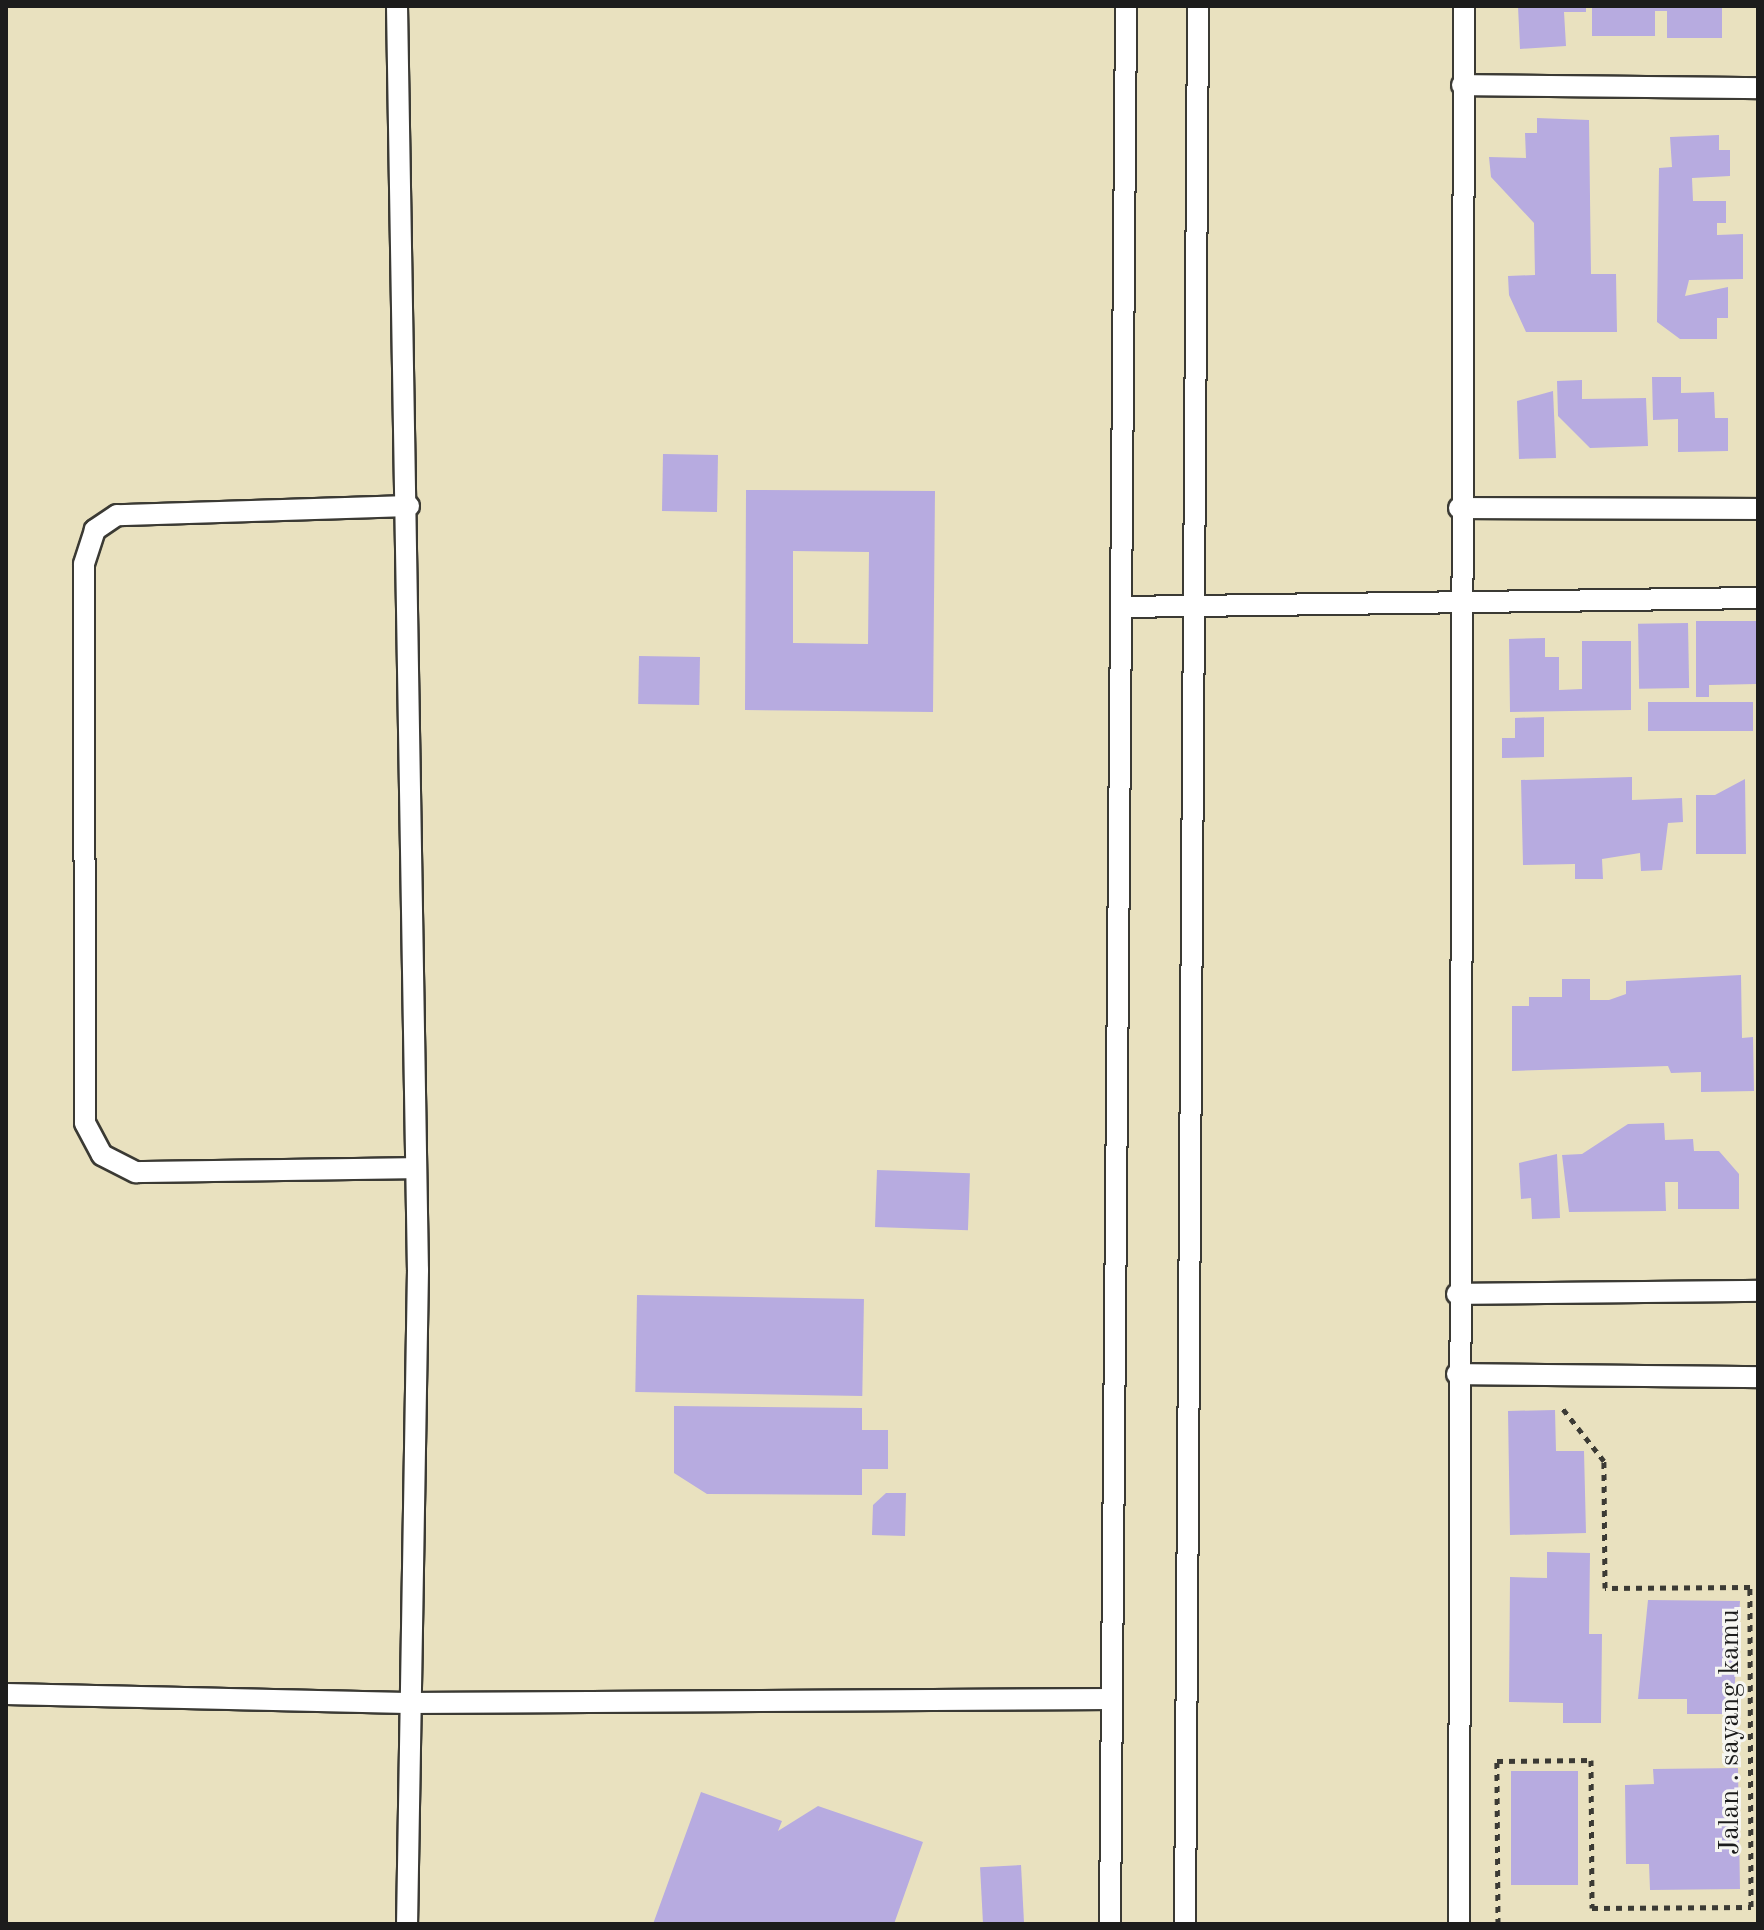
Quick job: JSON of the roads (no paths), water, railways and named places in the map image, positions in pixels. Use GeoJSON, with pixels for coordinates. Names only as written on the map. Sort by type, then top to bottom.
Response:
{"type":"FeatureCollection","features":[{"type":"Feature","properties":{"kind":"lane"},"geometry":{"type":"LineString","coordinates":[[397,6],[409,506],[414,1168],[407,1924]]}},
{"type":"Feature","properties":{"kind":"lane"},"geometry":{"type":"LineString","coordinates":[[1110,1924],[1126,6]]}},
{"type":"Feature","properties":{"kind":"lane"},"geometry":{"type":"LineString","coordinates":[[1185,1924],[1198,6]]}},
{"type":"Feature","properties":{"kind":"lane"},"geometry":{"type":"LineString","coordinates":[[1459,1924],[1459,508],[1464,6]]}},
{"type":"Feature","properties":{"kind":"lane"},"geometry":{"type":"LineString","coordinates":[[1462,85],[1758,88]]}},
{"type":"Feature","properties":{"kind":"lane"},"geometry":{"type":"LineString","coordinates":[[409,506],[117,515],[95,530],[84,564],[85,1123],[102,1155],[136,1172],[414,1168]]}},
{"type":"Feature","properties":{"kind":"lane"},"geometry":{"type":"LineString","coordinates":[[1459,508],[1758,509]]}},
{"type":"Feature","properties":{"kind":"lane"},"geometry":{"type":"LineString","coordinates":[[1121,607],[1459,599],[1758,598]]}},
{"type":"Feature","properties":{"kind":"lane"},"geometry":{"type":"LineString","coordinates":[[1457,1294],[1758,1291]]}},
{"type":"Feature","properties":{"kind":"lane"},"geometry":{"type":"LineString","coordinates":[[1457,1374],[1758,1377]]}},
{"type":"Feature","properties":{"kind":"lane"},"geometry":{"type":"LineString","coordinates":[[6,1694],[407,1703],[1112,1699]]}}]}
